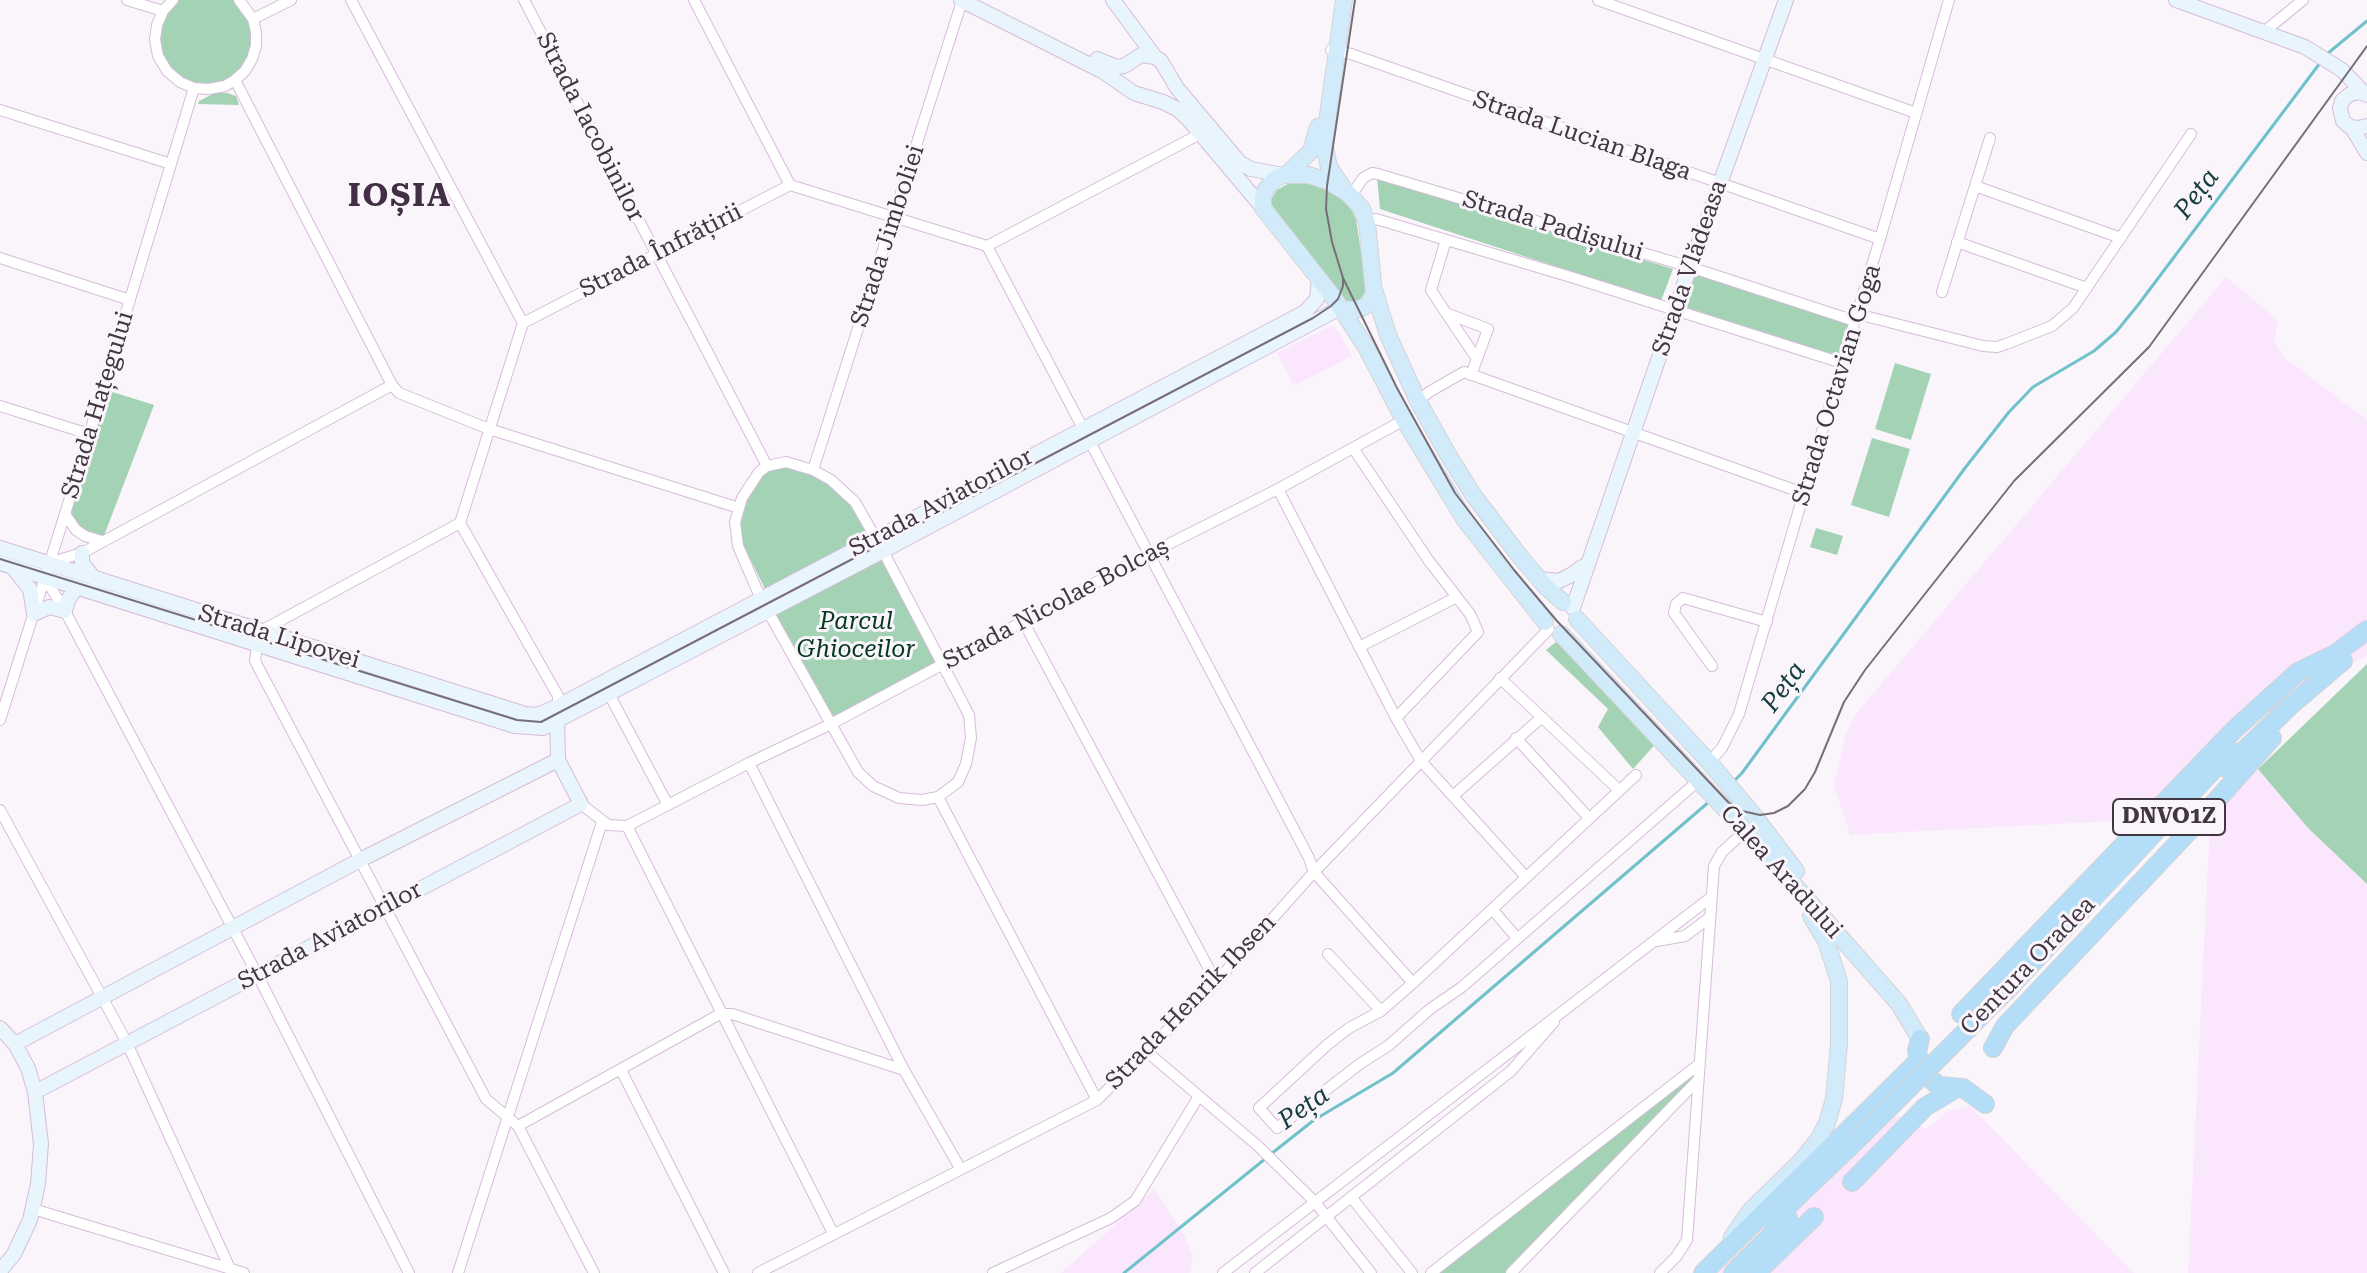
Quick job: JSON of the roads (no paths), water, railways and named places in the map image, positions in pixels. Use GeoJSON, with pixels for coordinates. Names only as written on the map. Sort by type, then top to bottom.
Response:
{"type":"FeatureCollection","features":[{"type":"Feature","properties":{"kind":"highway","name":"DNVO1Z"},"geometry":{"type":"LineString","coordinates":[[2333,655],[2367,630]]}},
{"type":"Feature","properties":{"kind":"highway","name":"DNVO1Z"},"geometry":{"type":"LineString","coordinates":[[2319,680],[2367,643]]}},
{"type":"Feature","properties":{"kind":"highway","name":"Centura Oradea"},"geometry":{"type":"LineString","coordinates":[[2013,988],[2239,742],[2333,655]]}},
{"type":"Feature","properties":{"kind":"highway"},"geometry":{"type":"LineString","coordinates":[[1961,1014],[2234,730],[2298,672],[2333,655]]}},
{"type":"Feature","properties":{"kind":"highway","name":"Centura Oradea"},"geometry":{"type":"LineString","coordinates":[[1733,1273],[2239,755],[2319,680]]}},
{"type":"Feature","properties":{"kind":"highway"},"geometry":{"type":"LineString","coordinates":[[1993,1048],[2005,1026],[2191,829],[2291,717],[2319,680]]}},
{"type":"Feature","properties":{"kind":"highway","name":"Calea Aradului"},"geometry":{"type":"LineString","coordinates":[[1919,1060],[1917,1051],[1920,1039]]}},
{"type":"Feature","properties":{"kind":"highway"},"geometry":{"type":"LineString","coordinates":[[1703,1273],[1919,1060],[1924,1072],[1939,1086],[1963,1088],[1985,1104]]}},
{"type":"Feature","properties":{"kind":"highway"},"geometry":{"type":"LineString","coordinates":[[1852,1182],[1925,1107],[1955,1089]]}},
{"type":"Feature","properties":{"kind":"highway","name":"Centura Oradea"},"geometry":{"type":"LineString","coordinates":[[1719,1273],[1862,1140]]}},
{"type":"Feature","properties":{"kind":"highway"},"geometry":{"type":"LineString","coordinates":[[1756,1273],[1814,1217]]}},
{"type":"Feature","properties":{"kind":"main road","name":"Calea Aradului"},"geometry":{"type":"LineString","coordinates":[[1337,0],[1324,144],[1329,167],[1362,209],[1367,223],[1374,290],[1388,335],[1418,401],[1474,496],[1539,579],[1569,608],[1737,795],[1791,866],[1825,904],[1835,931]]}},
{"type":"Feature","properties":{"kind":"main road","name":"Calea Aradului"},"geometry":{"type":"LineString","coordinates":[[1344,0],[1315,141],[1307,156],[1266,189],[1263,208],[1341,308],[1366,347],[1404,420],[1477,537],[1552,628],[1785,874],[1899,1004],[1920,1039]]}},
{"type":"Feature","properties":{"kind":"main road"},"geometry":{"type":"LineString","coordinates":[[1285,174],[1319,178],[1349,195]]}},
{"type":"Feature","properties":{"kind":"main road"},"geometry":{"type":"LineString","coordinates":[[1341,308],[1356,310],[1364,307],[1374,290]]}},
{"type":"Feature","properties":{"kind":"main road"},"geometry":{"type":"LineString","coordinates":[[1555,603],[1569,608],[1572,629],[1552,628],[1546,612],[1549,607],[1555,603]]}},
{"type":"Feature","properties":{"kind":"main road"},"geometry":{"type":"LineString","coordinates":[[1723,1252],[1750,1211],[1818,1140],[1830,1116],[1837,1083],[1840,995],[1837,971],[1826,941],[1785,874]]}},
{"type":"Feature","properties":{"kind":"street"},"geometry":{"type":"LineString","coordinates":[[127,0],[163,11]]}},
{"type":"Feature","properties":{"kind":"street"},"geometry":{"type":"LineString","coordinates":[[173,0],[163,11],[157,25],[155,39],[158,56],[167,71],[180,82],[194,88],[209,89],[235,80],[252,59],[256,46],[253,19],[239,0]]}},
{"type":"Feature","properties":{"kind":"street"},"geometry":{"type":"LineString","coordinates":[[253,19],[291,0]]}},
{"type":"Feature","properties":{"kind":"street"},"geometry":{"type":"LineString","coordinates":[[351,0],[523,323],[460,523],[259,638],[255,661],[486,1099],[518,1126],[594,1273]]}},
{"type":"Feature","properties":{"kind":"street","name":"Strada Iacobinilor"},"geometry":{"type":"LineString","coordinates":[[524,0],[767,466]]}},
{"type":"Feature","properties":{"kind":"street"},"geometry":{"type":"LineString","coordinates":[[694,0],[790,185],[987,246],[1314,872],[1413,983]]}},
{"type":"Feature","properties":{"kind":"street"},"geometry":{"type":"LineString","coordinates":[[961,0],[1102,71],[1134,93],[1177,109],[1263,208]]}},
{"type":"Feature","properties":{"kind":"street","name":"Strada Jimboliei"},"geometry":{"type":"LineString","coordinates":[[813,470],[961,0]]}},
{"type":"Feature","properties":{"kind":"street"},"geometry":{"type":"LineString","coordinates":[[981,0],[1106,64],[1117,67],[1143,54]]}},
{"type":"Feature","properties":{"kind":"street"},"geometry":{"type":"LineString","coordinates":[[1113,0],[1143,54],[1161,61],[1196,110],[1243,164],[1264,172],[1285,174]]}},
{"type":"Feature","properties":{"kind":"street"},"geometry":{"type":"LineString","coordinates":[[1598,0],[1916,113]]}},
{"type":"Feature","properties":{"kind":"street","name":"Strada Vlădeasa"},"geometry":{"type":"LineString","coordinates":[[1569,608],[1597,538],[1786,0]]}},
{"type":"Feature","properties":{"kind":"street","name":"Strada Octavian Goga"},"geometry":{"type":"LineString","coordinates":[[1713,767],[1739,714],[1949,0]]}},
{"type":"Feature","properties":{"kind":"street"},"geometry":{"type":"LineString","coordinates":[[2176,0],[2305,47],[2336,67],[2337,72],[2360,92],[2340,113],[2343,121],[2360,127],[2367,153]]}},
{"type":"Feature","properties":{"kind":"street"},"geometry":{"type":"LineString","coordinates":[[2265,31],[2303,0]]}},
{"type":"Feature","properties":{"kind":"street","name":"Strada Lucian Blaga"},"geometry":{"type":"LineString","coordinates":[[1333,50],[1880,239]]}},
{"type":"Feature","properties":{"kind":"street"},"geometry":{"type":"LineString","coordinates":[[1129,88],[1125,76],[1143,54]]}},
{"type":"Feature","properties":{"kind":"street"},"geometry":{"type":"LineString","coordinates":[[1148,97],[1160,91],[1167,73]]}},
{"type":"Feature","properties":{"kind":"street"},"geometry":{"type":"LineString","coordinates":[[235,80],[392,385],[399,393],[489,429],[739,508]]}},
{"type":"Feature","properties":{"kind":"street","name":"Strada Hațegului"},"geometry":{"type":"LineString","coordinates":[[0,720],[194,88]]}},
{"type":"Feature","properties":{"kind":"street"},"geometry":{"type":"LineString","coordinates":[[0,110],[171,164]]}},
{"type":"Feature","properties":{"kind":"street"},"geometry":{"type":"LineString","coordinates":[[987,246],[1200,134]]}},
{"type":"Feature","properties":{"kind":"street","name":"Strada Padișului"},"geometry":{"type":"LineString","coordinates":[[1349,195],[1363,178],[1372,173],[1378,174],[1856,318],[1997,347],[2060,321],[2073,308],[2191,134]]}},
{"type":"Feature","properties":{"kind":"street"},"geometry":{"type":"LineString","coordinates":[[1942,292],[1990,138]]}},
{"type":"Feature","properties":{"kind":"street","name":"Strada Înfrățirii"},"geometry":{"type":"LineString","coordinates":[[523,323],[790,185]]}},
{"type":"Feature","properties":{"kind":"street"},"geometry":{"type":"LineString","coordinates":[[1975,186],[2121,238]]}},
{"type":"Feature","properties":{"kind":"street","name":"Strada Padișului"},"geometry":{"type":"LineString","coordinates":[[1367,223],[1376,219],[1842,363]]}},
{"type":"Feature","properties":{"kind":"street"},"geometry":{"type":"LineString","coordinates":[[1446,240],[1430,287],[1477,359]]}},
{"type":"Feature","properties":{"kind":"street"},"geometry":{"type":"LineString","coordinates":[[1957,242],[2087,288]]}},
{"type":"Feature","properties":{"kind":"street"},"geometry":{"type":"LineString","coordinates":[[0,258],[130,300]]}},
{"type":"Feature","properties":{"kind":"street","name":"Strada Aviatorilor"},"geometry":{"type":"LineString","coordinates":[[558,706],[880,544],[1087,434],[1309,310],[1317,299],[1319,279]]}},
{"type":"Feature","properties":{"kind":"street","name":"Strada Aviatorilor"},"geometry":{"type":"LineString","coordinates":[[1087,434],[1341,308]]}},
{"type":"Feature","properties":{"kind":"street"},"geometry":{"type":"LineString","coordinates":[[1446,313],[1488,329],[1471,375]]}},
{"type":"Feature","properties":{"kind":"street"},"geometry":{"type":"LineString","coordinates":[[1418,401],[1462,373],[1471,375],[1803,493]]}},
{"type":"Feature","properties":{"kind":"street"},"geometry":{"type":"LineString","coordinates":[[392,385],[47,570],[65,611],[257,974],[409,1273]]}},
{"type":"Feature","properties":{"kind":"street"},"geometry":{"type":"LineString","coordinates":[[0,406],[89,434]]}},
{"type":"Feature","properties":{"kind":"street","name":"Strada Nicolae Bolcaș"},"geometry":{"type":"LineString","coordinates":[[627,826],[831,724],[1404,420]]}},
{"type":"Feature","properties":{"kind":"street"},"geometry":{"type":"LineString","coordinates":[[1353,448],[1429,561],[1470,614],[1478,632],[1396,718]]}},
{"type":"Feature","properties":{"kind":"street"},"geometry":{"type":"LineString","coordinates":[[786,462],[813,470],[831,480],[855,502],[969,715],[971,738],[966,764],[958,782],[938,797],[910,800],[883,793],[858,772],[764,604],[738,546],[735,533],[739,508],[752,480],[767,466],[786,462]]}},
{"type":"Feature","properties":{"kind":"street"},"geometry":{"type":"LineString","coordinates":[[1278,489],[1421,761],[1526,877]]}},
{"type":"Feature","properties":{"kind":"street"},"geometry":{"type":"LineString","coordinates":[[65,514],[76,530],[102,541]]}},
{"type":"Feature","properties":{"kind":"street"},"geometry":{"type":"LineString","coordinates":[[460,523],[558,696],[558,760],[581,804],[602,822],[615,827],[627,826],[833,1233]]}},
{"type":"Feature","properties":{"kind":"street","name":"Strada Vlădeasa"},"geometry":{"type":"LineString","coordinates":[[1569,608],[1582,567],[1597,538]]}},
{"type":"Feature","properties":{"kind":"street","name":"Strada Lipovei"},"geometry":{"type":"LineString","coordinates":[[0,548],[47,570],[76,588],[525,714],[537,715],[558,706]]}},
{"type":"Feature","properties":{"kind":"street"},"geometry":{"type":"LineString","coordinates":[[82,553],[82,563],[95,578]]}},
{"type":"Feature","properties":{"kind":"street"},"geometry":{"type":"LineString","coordinates":[[6,565],[30,589],[34,614],[49,607],[65,611]]}},
{"type":"Feature","properties":{"kind":"street","name":"Strada Lipovei"},"geometry":{"type":"LineString","coordinates":[[6,565],[95,578],[515,726],[538,728],[557,722]]}},
{"type":"Feature","properties":{"kind":"street"},"geometry":{"type":"LineString","coordinates":[[1539,579],[1559,581],[1582,567]]}},
{"type":"Feature","properties":{"kind":"street"},"geometry":{"type":"LineString","coordinates":[[65,611],[76,588]]}},
{"type":"Feature","properties":{"kind":"street"},"geometry":{"type":"LineString","coordinates":[[1359,647],[1457,597]]}},
{"type":"Feature","properties":{"kind":"street"},"geometry":{"type":"LineString","coordinates":[[1712,666],[1674,613],[1676,604],[1683,598],[1767,622]]}},
{"type":"Feature","properties":{"kind":"street","name":"Strada Aviatorilor"},"geometry":{"type":"LineString","coordinates":[[557,722],[764,604]]}},
{"type":"Feature","properties":{"kind":"street"},"geometry":{"type":"LineString","coordinates":[[1023,621],[1216,982]]}},
{"type":"Feature","properties":{"kind":"street","name":"Strada Henrik Ibsen"},"geometry":{"type":"LineString","coordinates":[[758,1273],[1097,1100],[1216,982],[1314,872],[1552,628]]}},
{"type":"Feature","properties":{"kind":"street"},"geometry":{"type":"LineString","coordinates":[[1500,678],[1619,790]]}},
{"type":"Feature","properties":{"kind":"street"},"geometry":{"type":"LineString","coordinates":[[609,694],[668,805]]}},
{"type":"Feature","properties":{"kind":"street"},"geometry":{"type":"LineString","coordinates":[[1453,796],[1542,717]]}},
{"type":"Feature","properties":{"kind":"street"},"geometry":{"type":"LineString","coordinates":[[1516,738],[1589,818]]}},
{"type":"Feature","properties":{"kind":"street"},"geometry":{"type":"LineString","coordinates":[[15,1044],[360,860],[558,760]]}},
{"type":"Feature","properties":{"kind":"street"},"geometry":{"type":"LineString","coordinates":[[749,763],[904,1070],[960,1168]]}},
{"type":"Feature","properties":{"kind":"street"},"geometry":{"type":"LineString","coordinates":[[1636,775],[1413,983],[1381,1011],[1349,1028],[1327,1045],[1259,1108],[1277,1128],[1462,987],[1700,783]]}},
{"type":"Feature","properties":{"kind":"street"},"geometry":{"type":"LineString","coordinates":[[938,797],[1097,1100]]}},
{"type":"Feature","properties":{"kind":"street","name":"Strada Aviatorilor"},"geometry":{"type":"LineString","coordinates":[[35,1092],[581,804]]}},
{"type":"Feature","properties":{"kind":"street"},"geometry":{"type":"LineString","coordinates":[[0,810],[127,1043],[232,1271]]}},
{"type":"Feature","properties":{"kind":"street"},"geometry":{"type":"LineString","coordinates":[[458,1273],[602,822]]}},
{"type":"Feature","properties":{"kind":"street"},"geometry":{"type":"LineString","coordinates":[[1660,1273],[1687,1240],[1714,866],[1717,858],[1745,831]]}},
{"type":"Feature","properties":{"kind":"street"},"geometry":{"type":"LineString","coordinates":[[1223,1273],[1710,898]]}},
{"type":"Feature","properties":{"kind":"street"},"geometry":{"type":"LineString","coordinates":[[1492,909],[1517,938]]}},
{"type":"Feature","properties":{"kind":"street"},"geometry":{"type":"LineString","coordinates":[[1655,941],[1685,936],[1709,918]]}},
{"type":"Feature","properties":{"kind":"street"},"geometry":{"type":"LineString","coordinates":[[1328,954],[1381,1011]]}},
{"type":"Feature","properties":{"kind":"street"},"geometry":{"type":"LineString","coordinates":[[1255,1273],[1511,1071],[1569,1005]]}},
{"type":"Feature","properties":{"kind":"street"},"geometry":{"type":"LineString","coordinates":[[518,1126],[720,1014],[732,1014],[904,1070]]}},
{"type":"Feature","properties":{"kind":"street"},"geometry":{"type":"LineString","coordinates":[[0,1028],[23,1056],[35,1092],[41,1144],[33,1209],[22,1240],[0,1271]]}},
{"type":"Feature","properties":{"kind":"street"},"geometry":{"type":"LineString","coordinates":[[1146,1051],[1283,1170],[1327,1216],[1371,1273]]}},
{"type":"Feature","properties":{"kind":"street"},"geometry":{"type":"LineString","coordinates":[[1431,1273],[1698,1065]]}},
{"type":"Feature","properties":{"kind":"street"},"geometry":{"type":"LineString","coordinates":[[621,1070],[724,1273]]}},
{"type":"Feature","properties":{"kind":"street"},"geometry":{"type":"LineString","coordinates":[[1511,1273],[1698,1080]]}},
{"type":"Feature","properties":{"kind":"street"},"geometry":{"type":"LineString","coordinates":[[993,1273],[1111,1218],[1135,1201],[1199,1096]]}},
{"type":"Feature","properties":{"kind":"street"},"geometry":{"type":"LineString","coordinates":[[1351,1197],[1412,1273]]}},
{"type":"Feature","properties":{"kind":"street"},"geometry":{"type":"LineString","coordinates":[[33,1209],[244,1273]]}},
{"type":"Feature","properties":{"kind":"waterway","name":"Peța"},"geometry":{"type":"LineString","coordinates":[[2327,54],[2367,21]]}},
{"type":"Feature","properties":{"kind":"waterway","name":"Peța"},"geometry":{"type":"LineString","coordinates":[[1734,781],[2009,412],[2033,387],[2094,351],[2116,332],[2320,63]]}},
{"type":"Feature","properties":{"kind":"waterway","name":"Peța"},"geometry":{"type":"LineString","coordinates":[[1271,1154],[1314,1120],[1393,1073],[1710,801]]}},
{"type":"Feature","properties":{"kind":"waterway","name":"Peța"},"geometry":{"type":"LineString","coordinates":[[1124,1273],[1265,1159]]}},
{"type":"Feature","properties":{"kind":"tram line"},"geometry":{"type":"LineString","coordinates":[[1355,0],[1326,209],[1343,278],[1397,388],[1455,493],[1557,621],[1728,802],[1742,811],[1760,815],[1788,806],[1805,789],[1844,702],[1865,670],[2014,481],[2149,347],[2367,46]]}},
{"type":"Feature","properties":{"kind":"tram line"},"geometry":{"type":"LineString","coordinates":[[0,559],[517,720],[541,722],[1313,318],[1338,299],[1343,277]]}},
{"type":"Feature","properties":{"kind":"district","name":"IOȘIA"},"geometry":{"type":"Point","coordinates":[400,197]}},
{"type":"Feature","properties":{"kind":"park label","name":"Parcul Ghioceilor"},"geometry":{"type":"Point","coordinates":[856,636]}}]}
